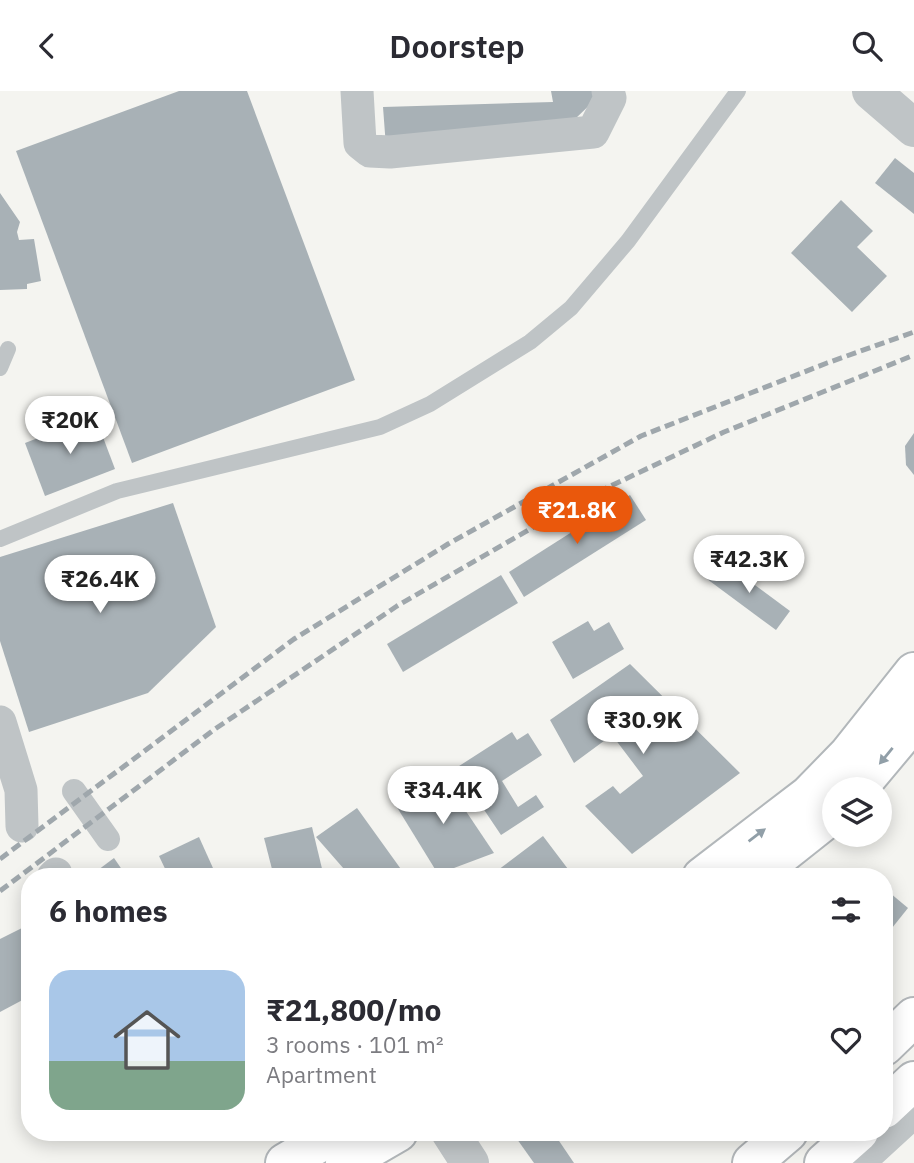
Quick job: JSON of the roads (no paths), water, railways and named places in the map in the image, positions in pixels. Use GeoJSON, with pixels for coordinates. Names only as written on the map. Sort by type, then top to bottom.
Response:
{"type":"FeatureCollection","features":[{"type":"Feature","properties":{"kind":"main road"},"geometry":{"type":"LineString","coordinates":[[714,868],[809,795],[848,755],[914,672]]}},
{"type":"Feature","properties":{"kind":"main road"},"geometry":{"type":"LineString","coordinates":[[867,777],[914,721]]}},
{"type":"Feature","properties":{"kind":"main road"},"geometry":{"type":"LineString","coordinates":[[764,868],[822,821]]}},
{"type":"Feature","properties":{"kind":"main road"},"geometry":{"type":"LineString","coordinates":[[893,1037],[914,1017]]}},
{"type":"Feature","properties":{"kind":"main road"},"geometry":{"type":"LineString","coordinates":[[893,1101],[914,1081]]}},
{"type":"Feature","properties":{"kind":"main road"},"geometry":{"type":"LineString","coordinates":[[285,1163],[323,1141]]}},
{"type":"Feature","properties":{"kind":"main road"},"geometry":{"type":"LineString","coordinates":[[345,1163],[383,1141]]}},
{"type":"Feature","properties":{"kind":"main road"},"geometry":{"type":"LineString","coordinates":[[752,1163],[778,1141]]}},
{"type":"Feature","properties":{"kind":"main road"},"geometry":{"type":"LineString","coordinates":[[824,1163],[849,1141]]}},
{"type":"Feature","properties":{"kind":"street"},"geometry":{"type":"LineString","coordinates":[[357,91],[360,142],[370,151],[390,152],[593,132],[610,99],[608,91]]}},
{"type":"Feature","properties":{"kind":"street"},"geometry":{"type":"LineString","coordinates":[[871,91],[914,128]]}},
{"type":"Feature","properties":{"kind":"street"},"geometry":{"type":"LineString","coordinates":[[0,722],[10,796],[22,826]]}},
{"type":"Feature","properties":{"kind":"street"},"geometry":{"type":"LineString","coordinates":[[74,790],[108,839]]}},
{"type":"Feature","properties":{"kind":"street"},"geometry":{"type":"LineString","coordinates":[[893,1016],[914,996]]}},
{"type":"Feature","properties":{"kind":"street"},"geometry":{"type":"LineString","coordinates":[[893,1127],[914,1108]]}},
{"type":"Feature","properties":{"kind":"street"},"geometry":{"type":"LineString","coordinates":[[729,1163],[755,1141]]}},
{"type":"Feature","properties":{"kind":"street"},"geometry":{"type":"LineString","coordinates":[[854,1163],[878,1141]]}},
{"type":"Feature","properties":{"kind":"lane"},"geometry":{"type":"LineString","coordinates":[[0,539],[117,491],[380,427],[430,404],[530,342],[571,308],[628,241],[738,91]]}},
{"type":"Feature","properties":{"kind":"lane"},"geometry":{"type":"LineString","coordinates":[[0,368],[8,349]]}},
{"type":"Feature","properties":{"kind":"railway"},"geometry":{"type":"LineString","coordinates":[[0,859],[294,639],[448,544],[641,436],[914,332]]}},
{"type":"Feature","properties":{"kind":"railway"},"geometry":{"type":"LineString","coordinates":[[31,868],[215,729],[397,606],[575,503],[724,432],[914,355]]}},
{"type":"Feature","properties":{"kind":"railway"},"geometry":{"type":"LineString","coordinates":[[0,891],[21,875]]}}]}
